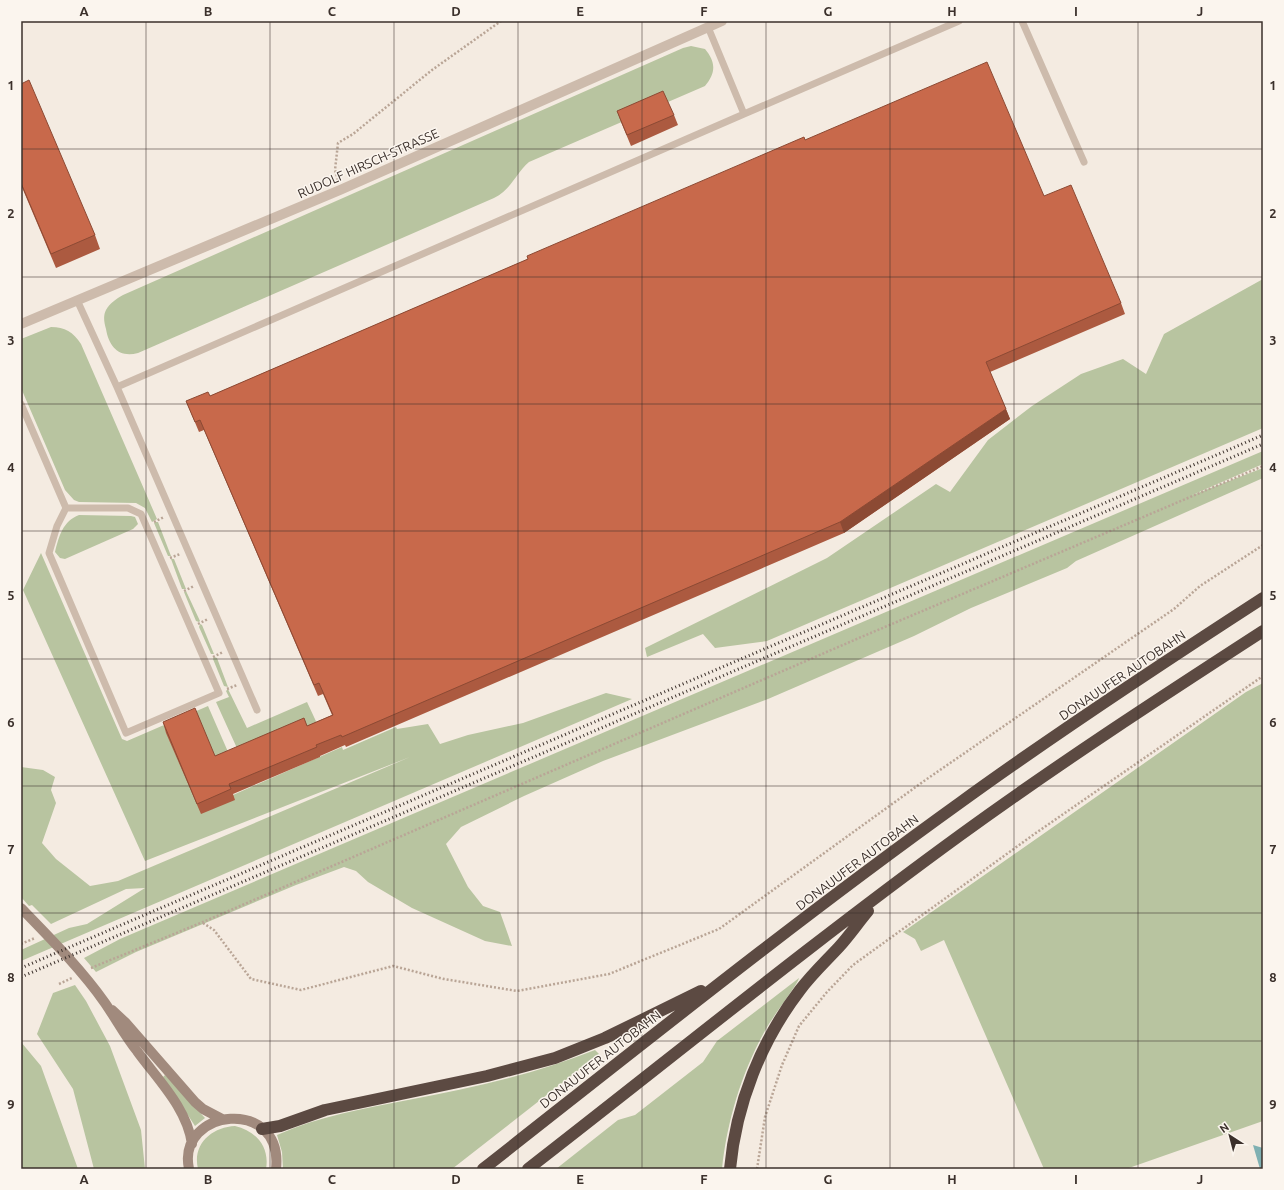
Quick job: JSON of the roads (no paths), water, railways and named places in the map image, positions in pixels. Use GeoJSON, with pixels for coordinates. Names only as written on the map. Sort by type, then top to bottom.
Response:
{"type":"FeatureCollection","features":[{"type":"Feature","properties":{"kind":"highway","name":"DONAUUFER AUTOBAHN"},"geometry":{"type":"LineString","coordinates":[[483,1169],[726,979],[963,800],[1162,663],[1263,598]]}},
{"type":"Feature","properties":{"kind":"highway"},"geometry":{"type":"LineString","coordinates":[[528,1169],[880,895],[959,836],[1037,781],[1263,631]]}},
{"type":"Feature","properties":{"kind":"highway"},"geometry":{"type":"LineString","coordinates":[[730,1169],[735,1133],[744,1100],[753,1072],[768,1041],[783,1014],[801,988],[839,947],[880,895]]}},
{"type":"Feature","properties":{"kind":"highway"},"geometry":{"type":"LineString","coordinates":[[262,1129],[280,1126],[325,1110],[487,1076],[554,1058],[605,1038],[726,979]]}},
{"type":"Feature","properties":{"kind":"main road"},"geometry":{"type":"LineString","coordinates":[[24,910],[102,1000],[126,1022],[195,1102],[203,1109],[222,1119]]}},
{"type":"Feature","properties":{"kind":"main road"},"geometry":{"type":"LineString","coordinates":[[102,1000],[120,1028],[178,1106],[191,1133],[192,1144]]}},
{"type":"Feature","properties":{"kind":"main road"},"geometry":{"type":"LineString","coordinates":[[190,1169],[189,1154],[192,1144],[200,1132],[210,1124],[222,1119],[244,1119],[262,1129],[270,1138],[275,1149],[276,1169]]}},
{"type":"Feature","properties":{"kind":"street","name":"RUDOLF HIRSCH-STRASSE"},"geometry":{"type":"LineString","coordinates":[[21,324],[340,190],[722,21]]}},
{"type":"Feature","properties":{"kind":"lane"},"geometry":{"type":"LineString","coordinates":[[117,387],[959,21]]}},
{"type":"Feature","properties":{"kind":"lane"},"geometry":{"type":"LineString","coordinates":[[1022,21],[1084,162]]}},
{"type":"Feature","properties":{"kind":"lane"},"geometry":{"type":"LineString","coordinates":[[708,28],[744,114]]}},
{"type":"Feature","properties":{"kind":"lane"},"geometry":{"type":"LineString","coordinates":[[77,300],[117,387],[258,710]]}},
{"type":"Feature","properties":{"kind":"lane"},"geometry":{"type":"LineString","coordinates":[[21,404],[66,508],[57,526],[49,553],[126,733],[219,693],[141,514],[128,508],[66,508]]}},
{"type":"Feature","properties":{"kind":"water"},"geometry":{"type":"Polygon","coordinates":[[[1253,1145],[1263,1148],[1263,1169],[1260,1169],[1253,1145]]]}},
{"type":"Feature","properties":{"kind":"railway"},"geometry":{"type":"LineString","coordinates":[[21,968],[1263,435]]}},
{"type":"Feature","properties":{"kind":"railway"},"geometry":{"type":"LineString","coordinates":[[21,977],[1263,444]]}}]}
